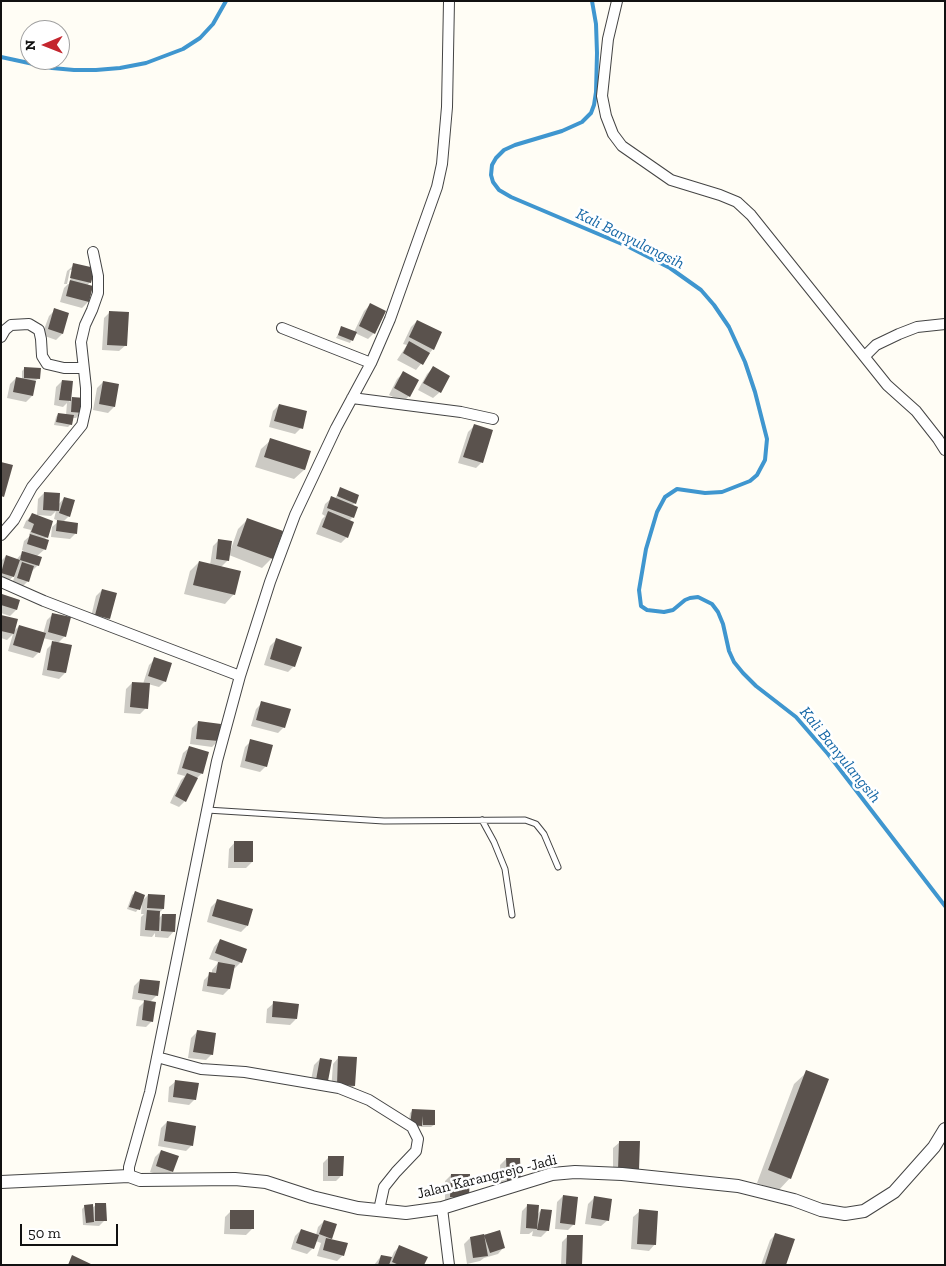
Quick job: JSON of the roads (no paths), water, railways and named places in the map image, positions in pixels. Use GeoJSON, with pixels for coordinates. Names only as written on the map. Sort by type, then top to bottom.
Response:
{"type":"FeatureCollection","features":[{"type":"Feature","properties":{"kind":"street"},"geometry":{"type":"LineString","coordinates":[[129,1176],[129,1167],[150,1092],[217,761],[240,676],[270,582],[295,516],[336,428],[371,363],[390,319],[437,187],[442,164],[448,107],[450,1]]}},
{"type":"Feature","properties":{"kind":"street"},"geometry":{"type":"LineString","coordinates":[[617,1],[608,39],[602,96],[606,116],[613,134],[622,146],[671,180],[737,202],[751,215],[887,385],[916,410],[945,450]]}},
{"type":"Feature","properties":{"kind":"street"},"geometry":{"type":"LineString","coordinates":[[1,536],[14,520],[32,487],[82,425],[86,407],[86,388],[81,342],[85,325],[98,293],[98,276],[93,252]]}},
{"type":"Feature","properties":{"kind":"street"},"geometry":{"type":"LineString","coordinates":[[1,336],[10,325],[29,324],[39,330],[42,356],[47,364],[64,368],[83,368]]}},
{"type":"Feature","properties":{"kind":"street"},"geometry":{"type":"LineString","coordinates":[[865,356],[876,344],[899,334],[917,327],[945,324]]}},
{"type":"Feature","properties":{"kind":"street"},"geometry":{"type":"LineString","coordinates":[[282,328],[371,363]]}},
{"type":"Feature","properties":{"kind":"street"},"geometry":{"type":"LineString","coordinates":[[352,398],[461,412],[493,419]]}},
{"type":"Feature","properties":{"kind":"street"},"geometry":{"type":"LineString","coordinates":[[1,582],[44,601],[240,676]]}},
{"type":"Feature","properties":{"kind":"street"},"geometry":{"type":"LineString","coordinates":[[157,1057],[201,1068],[245,1072],[339,1088],[369,1100],[412,1127],[418,1139],[416,1151],[384,1187],[379,1210]]}},
{"type":"Feature","properties":{"kind":"street","name":"Jalan Karangrejo -Jadi"},"geometry":{"type":"LineString","coordinates":[[1,1182],[129,1176],[140,1180],[235,1178],[266,1182],[312,1197],[358,1208],[406,1213],[442,1208],[552,1174],[575,1172],[622,1174],[738,1186],[794,1200],[821,1210],[845,1214],[864,1211],[894,1192],[934,1147],[945,1129]]}},
{"type":"Feature","properties":{"kind":"street"},"geometry":{"type":"LineString","coordinates":[[442,1208],[449,1265]]}},
{"type":"Feature","properties":{"kind":"lane"},"geometry":{"type":"LineString","coordinates":[[207,810],[384,821],[525,820],[536,824],[544,834],[558,867]]}},
{"type":"Feature","properties":{"kind":"lane"},"geometry":{"type":"LineString","coordinates":[[482,820],[494,842],[505,869],[512,915]]}},
{"type":"Feature","properties":{"kind":"waterway","name":"Kali Banyulangsih"},"geometry":{"type":"LineString","coordinates":[[1,57],[52,68],[74,70],[120,68],[146,63],[183,49],[200,38],[213,24],[226,1]]}},
{"type":"Feature","properties":{"kind":"waterway","name":"Kali Banyulangsih"},"geometry":{"type":"LineString","coordinates":[[592,1],[596,24],[597,53],[596,92],[591,113],[582,122],[562,131],[504,150],[492,165],[491,175],[493,182],[499,190],[511,197],[629,247],[670,268],[701,290],[729,327],[745,362],[767,439],[765,460],[757,475],[750,481],[722,492],[705,493],[677,489],[665,497],[657,512],[646,549],[639,590],[641,606],[647,610],[664,612],[673,610],[685,600],[698,597],[712,604],[723,624],[729,651],[734,662],[756,686],[796,717],[828,754],[945,906]]}}]}
